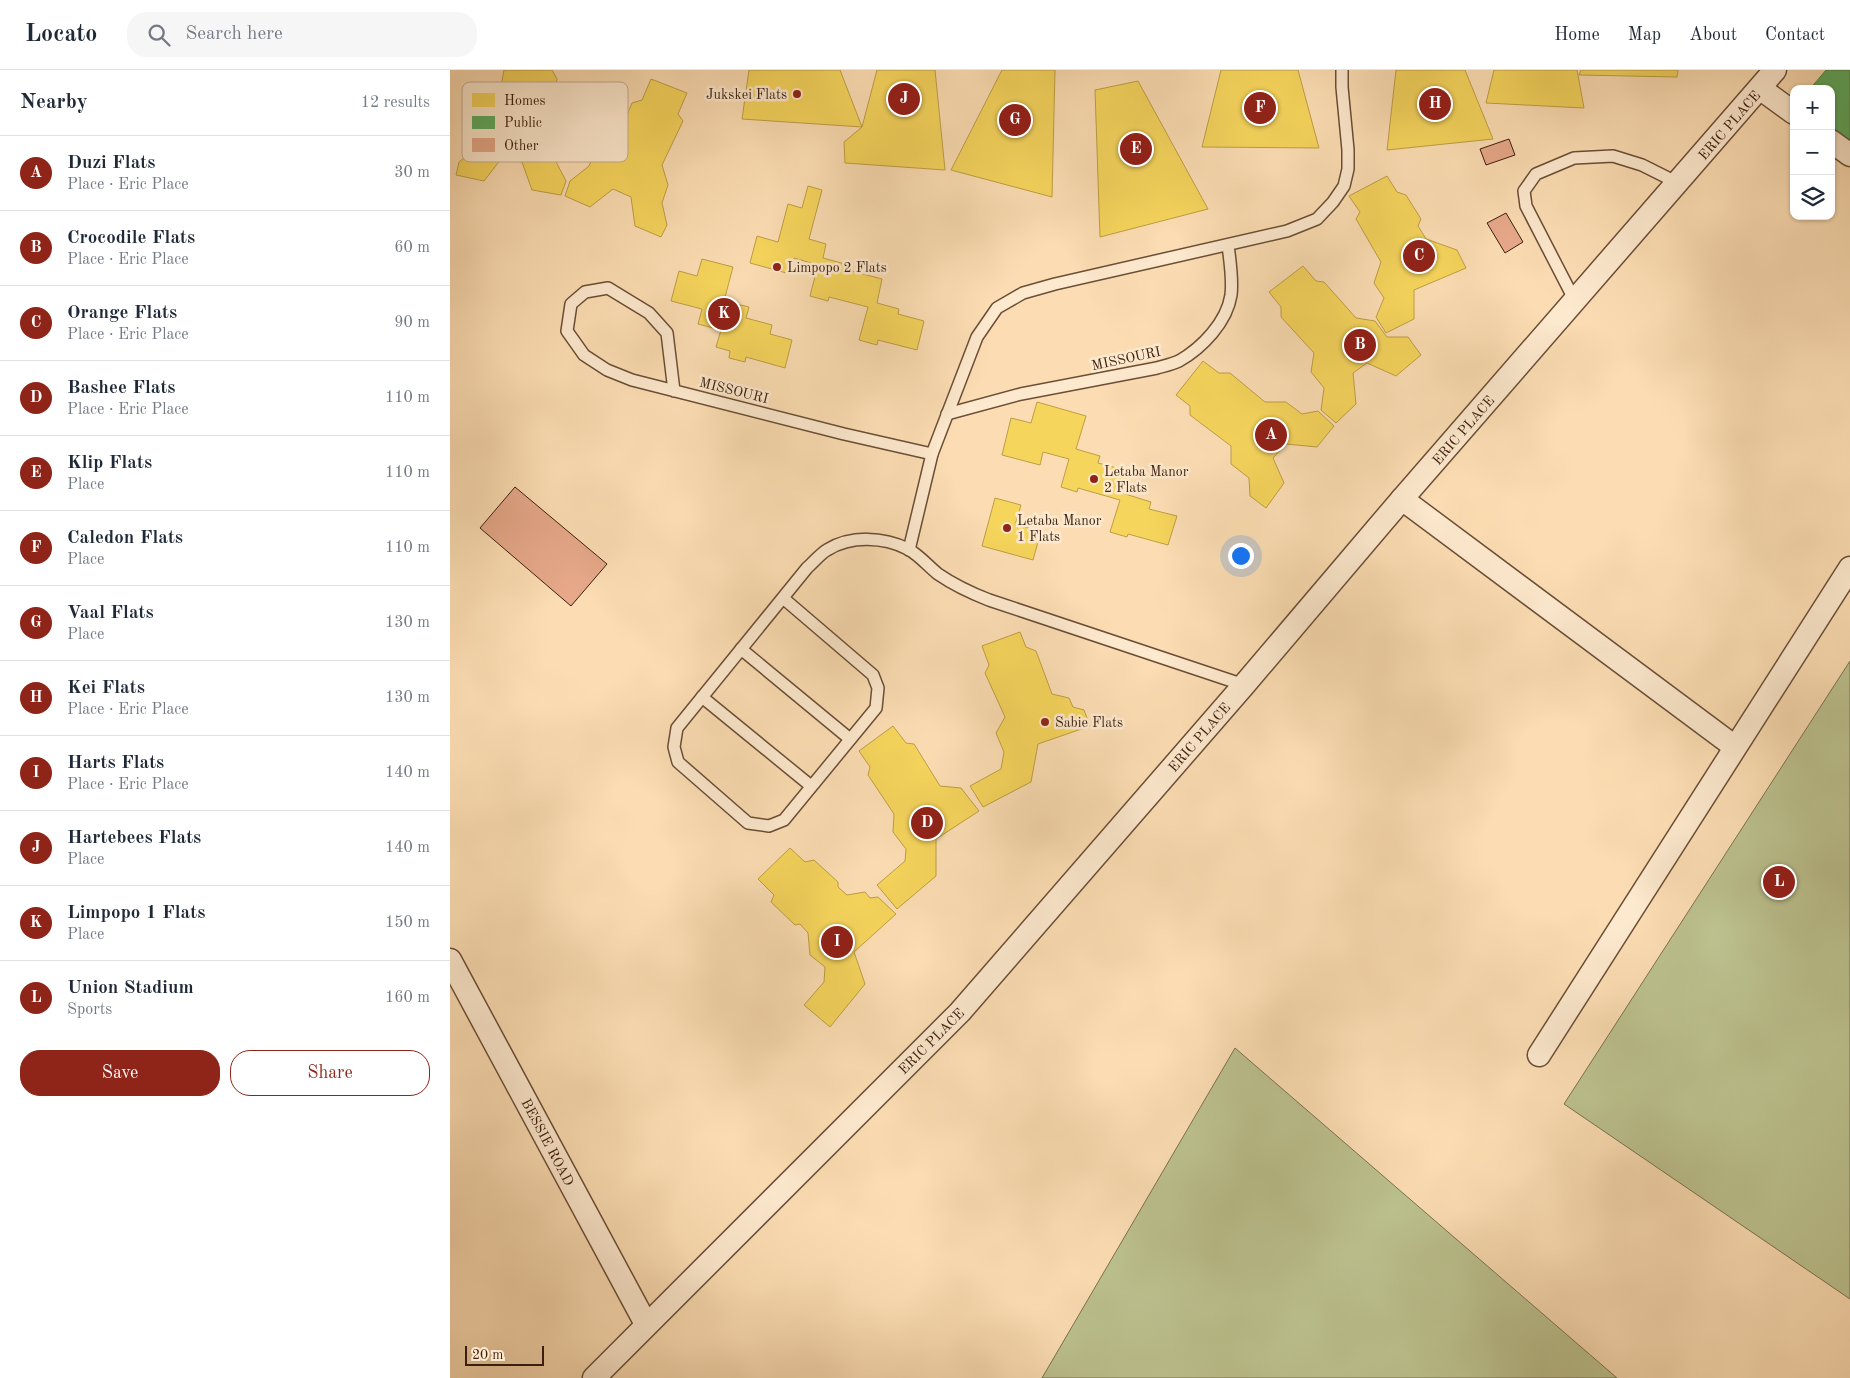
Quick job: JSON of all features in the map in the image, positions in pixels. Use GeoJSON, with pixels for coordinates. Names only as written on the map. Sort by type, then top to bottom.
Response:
{"type":"FeatureCollection","features":[{"type":"Feature","properties":{"kind":"street","name":"ERIC PLACE"},"geometry":{"type":"LineString","coordinates":[[594,1378],[960,1012],[1244,685],[1402,499],[1776,70]]}},
{"type":"Feature","properties":{"kind":"street"},"geometry":{"type":"LineString","coordinates":[[1761,89],[1790,110]]}},
{"type":"Feature","properties":{"kind":"street"},"geometry":{"type":"LineString","coordinates":[[1835,144],[1850,155]]}},
{"type":"Feature","properties":{"kind":"street"},"geometry":{"type":"LineString","coordinates":[[1402,499],[1735,747]]}},
{"type":"Feature","properties":{"kind":"street"},"geometry":{"type":"LineString","coordinates":[[1539,1055],[1850,568]]}},
{"type":"Feature","properties":{"kind":"street","name":"BESSIE ROAD"},"geometry":{"type":"LineString","coordinates":[[450,960],[646,1324]]}},
{"type":"Feature","properties":{"kind":"lane"},"geometry":{"type":"LineString","coordinates":[[909,550],[932,454],[977,337],[997,308],[1023,293],[1055,284],[1287,231],[1317,219],[1334,202],[1344,186],[1348,169],[1342,70]]}},
{"type":"Feature","properties":{"kind":"lane"},"geometry":{"type":"LineString","coordinates":[[1575,301],[1526,206],[1524,191],[1536,174],[1574,158],[1613,156],[1642,165],[1678,183]]}},
{"type":"Feature","properties":{"kind":"lane","name":"MISSOURI"},"geometry":{"type":"LineString","coordinates":[[947,414],[1021,394],[1157,368],[1178,361],[1196,350],[1226,313],[1231,296],[1228,245]]}},
{"type":"Feature","properties":{"kind":"lane","name":"MISSOURI"},"geometry":{"type":"LineString","coordinates":[[674,391],[667,333],[649,313],[608,288],[585,292],[571,304],[567,331],[584,355],[607,370],[632,380],[674,391],[932,454]]}},
{"type":"Feature","properties":{"kind":"lane"},"geometry":{"type":"LineString","coordinates":[[783,598],[873,675],[878,688],[876,708],[784,820],[769,826],[748,823],[678,762],[674,747],[677,728],[807,568],[827,550],[849,542],[865,539],[884,541],[909,550],[937,573],[959,587],[989,600],[1244,685]]}},
{"type":"Feature","properties":{"kind":"lane"},"geometry":{"type":"LineString","coordinates":[[741,649],[850,738]]}},
{"type":"Feature","properties":{"kind":"lane"},"geometry":{"type":"LineString","coordinates":[[702,697],[811,786]]}},
{"type":"Feature","properties":{"kind":"green space"},"geometry":{"type":"Polygon","coordinates":[[[1850,661],[1850,1299],[1564,1104],[1850,661]]]}},
{"type":"Feature","properties":{"kind":"green space"},"geometry":{"type":"Polygon","coordinates":[[[1235,1048],[1617,1378],[1042,1378],[1235,1048]]]}},
{"type":"Feature","properties":{"kind":"building: Homes"},"geometry":{"type":"Polygon","coordinates":[[[504,70],[552,70],[557,79],[556,82],[502,82],[504,70]]]}},
{"type":"Feature","properties":{"kind":"building: Homes","name":"Jukskei Flats"},"geometry":{"type":"Polygon","coordinates":[[[749,70],[840,70],[862,127],[742,119],[749,70]]]}},
{"type":"Feature","properties":{"kind":"building: Homes"},"geometry":{"type":"Polygon","coordinates":[[[877,70],[935,70],[945,170],[845,163],[844,142],[862,127],[877,70]]]}},
{"type":"Feature","properties":{"kind":"building: Homes"},"geometry":{"type":"Polygon","coordinates":[[[1002,70],[1055,70],[1052,197],[951,170],[1002,70]]]}},
{"type":"Feature","properties":{"kind":"building: Homes"},"geometry":{"type":"Polygon","coordinates":[[[1221,70],[1298,70],[1319,148],[1202,147],[1221,70]]]}},
{"type":"Feature","properties":{"kind":"building: Homes"},"geometry":{"type":"Polygon","coordinates":[[[1396,70],[1465,70],[1493,139],[1387,150],[1396,70]]]}},
{"type":"Feature","properties":{"kind":"building: Homes"},"geometry":{"type":"Polygon","coordinates":[[[1494,70],[1577,70],[1584,108],[1486,103],[1494,70]]]}},
{"type":"Feature","properties":{"kind":"building: Homes"},"geometry":{"type":"Polygon","coordinates":[[[1581,70],[1678,70],[1677,77],[1579,75],[1581,70]]]}},
{"type":"Feature","properties":{"kind":"building: Homes"},"geometry":{"type":"Polygon","coordinates":[[[651,79],[687,93],[678,114],[683,121],[662,165],[668,185],[662,203],[667,225],[661,237],[635,226],[631,197],[613,189],[590,207],[565,196],[570,181],[589,166],[591,162],[628,162],[628,112],[632,103],[642,100],[651,79]]]}},
{"type":"Feature","properties":{"kind":"building: Homes"},"geometry":{"type":"Polygon","coordinates":[[[1138,81],[1208,209],[1100,237],[1095,90],[1138,81]]]}},
{"type":"Feature","properties":{"kind":"building: Homes"},"geometry":{"type":"Polygon","coordinates":[[[462,160],[462,162],[499,162],[484,181],[456,175],[459,162],[462,160]]]}},
{"type":"Feature","properties":{"kind":"building: Homes"},"geometry":{"type":"Polygon","coordinates":[[[522,162],[556,162],[566,181],[561,195],[532,190],[522,162]]]}},
{"type":"Feature","properties":{"kind":"building: Homes"},"geometry":{"type":"Polygon","coordinates":[[[1387,176],[1397,192],[1406,195],[1421,219],[1418,226],[1426,239],[1457,250],[1466,268],[1414,290],[1414,319],[1386,333],[1376,317],[1384,298],[1374,283],[1381,262],[1356,219],[1360,212],[1349,196],[1387,176]]]}},
{"type":"Feature","properties":{"kind":"building: Homes","name":"Limpopo 2 Flats"},"geometry":{"type":"Polygon","coordinates":[[[808,186],[822,190],[809,239],[826,244],[823,258],[845,264],[844,269],[882,279],[877,303],[899,309],[898,314],[924,321],[917,350],[878,340],[877,345],[859,340],[868,307],[829,297],[828,301],[810,296],[818,265],[794,258],[790,274],[750,263],[757,236],[778,242],[788,204],[802,208],[808,186]]]}},
{"type":"Feature","properties":{"kind":"building: Homes"},"geometry":{"type":"Polygon","coordinates":[[[702,259],[733,267],[724,301],[749,307],[746,318],[772,325],[770,334],[792,340],[785,368],[746,357],[745,362],[729,358],[730,351],[716,347],[721,330],[698,324],[702,309],[671,301],[679,271],[697,276],[702,259]]]}},
{"type":"Feature","properties":{"kind":"building: Homes"},"geometry":{"type":"Polygon","coordinates":[[[1303,266],[1316,281],[1324,282],[1356,318],[1375,321],[1387,337],[1408,337],[1421,355],[1396,376],[1367,363],[1353,373],[1356,404],[1336,423],[1321,410],[1324,388],[1311,372],[1314,353],[1281,317],[1281,307],[1269,292],[1303,266]]]}},
{"type":"Feature","properties":{"kind":"building: Homes"},"geometry":{"type":"Polygon","coordinates":[[[1203,361],[1219,373],[1230,373],[1265,402],[1286,402],[1302,414],[1318,411],[1334,426],[1317,447],[1286,444],[1273,458],[1284,483],[1266,508],[1250,496],[1249,478],[1231,464],[1231,446],[1190,415],[1190,406],[1176,395],[1203,361]]]}},
{"type":"Feature","properties":{"kind":"building: Homes","name":"Letaba Manor 2 Flats"},"geometry":{"type":"Polygon","coordinates":[[[1037,402],[1086,416],[1076,449],[1100,456],[1098,463],[1128,471],[1122,493],[1151,502],[1149,509],[1177,516],[1168,545],[1128,534],[1127,537],[1110,532],[1120,500],[1078,488],[1077,492],[1061,487],[1069,459],[1043,452],[1040,465],[1002,455],[1011,418],[1031,423],[1037,402]]]}},
{"type":"Feature","properties":{"kind":"building: Homes","name":"Letaba Manor 1 Flats"},"geometry":{"type":"Polygon","coordinates":[[[995,498],[1021,505],[1015,525],[1041,531],[1033,560],[982,546],[995,498]]]}},
{"type":"Feature","properties":{"kind":"building: Homes","name":"Sabie Flats"},"geometry":{"type":"Polygon","coordinates":[[[1020,632],[1026,647],[1036,651],[1052,694],[1069,698],[1073,707],[1084,710],[1090,726],[1038,744],[1031,782],[983,807],[970,786],[1001,769],[1004,752],[996,733],[1005,717],[985,673],[989,665],[982,646],[1020,632]]]}},
{"type":"Feature","properties":{"kind":"building: Homes"},"geometry":{"type":"Polygon","coordinates":[[[893,726],[906,743],[914,744],[940,786],[961,788],[979,811],[936,839],[936,876],[897,909],[877,885],[905,861],[906,849],[893,832],[894,814],[868,775],[870,767],[859,751],[893,726]]]}},
{"type":"Feature","properties":{"kind":"building: Homes"},"geometry":{"type":"Polygon","coordinates":[[[790,848],[805,862],[814,860],[838,882],[838,887],[847,895],[865,892],[870,898],[878,897],[896,914],[854,952],[865,984],[830,1027],[804,1005],[824,982],[825,967],[810,955],[808,933],[800,924],[795,925],[771,902],[774,895],[758,879],[790,848]]]}},
{"type":"Feature","properties":{"kind":"building: Public"},"geometry":{"type":"Polygon","coordinates":[[[1826,70],[1850,70],[1850,142],[1835,133],[1835,85],[1813,85],[1826,70]]]}},
{"type":"Feature","properties":{"kind":"building: Other"},"geometry":{"type":"Polygon","coordinates":[[[1509,139],[1515,155],[1486,165],[1480,149],[1509,139]]]}},
{"type":"Feature","properties":{"kind":"building: Other"},"geometry":{"type":"Polygon","coordinates":[[[1506,213],[1523,242],[1505,253],[1487,223],[1506,213]]]}},
{"type":"Feature","properties":{"kind":"building: Other"},"geometry":{"type":"Polygon","coordinates":[[[515,487],[607,564],[571,606],[480,528],[515,487]]]}},
{"type":"Feature","properties":{"kind":"place","name":"Jukskei Flats"},"geometry":{"type":"Point","coordinates":[797,94]}},
{"type":"Feature","properties":{"kind":"place","name":"Hartebees Flats"},"geometry":{"type":"Point","coordinates":[904,99]}},
{"type":"Feature","properties":{"kind":"place","name":"Kei Flats"},"geometry":{"type":"Point","coordinates":[1435,104]}},
{"type":"Feature","properties":{"kind":"place","name":"Caledon Flats"},"geometry":{"type":"Point","coordinates":[1260,108]}},
{"type":"Feature","properties":{"kind":"place","name":"Vaal Flats"},"geometry":{"type":"Point","coordinates":[1015,120]}},
{"type":"Feature","properties":{"kind":"place","name":"Klip Flats"},"geometry":{"type":"Point","coordinates":[1136,149]}},
{"type":"Feature","properties":{"kind":"place","name":"Orange Flats"},"geometry":{"type":"Point","coordinates":[1419,256]}},
{"type":"Feature","properties":{"kind":"place","name":"Limpopo 2 Flats"},"geometry":{"type":"Point","coordinates":[777,267]}},
{"type":"Feature","properties":{"kind":"place","name":"Limpopo 1 Flats"},"geometry":{"type":"Point","coordinates":[724,314]}},
{"type":"Feature","properties":{"kind":"place","name":"Crocodile Flats"},"geometry":{"type":"Point","coordinates":[1360,345]}},
{"type":"Feature","properties":{"kind":"place","name":"Duzi Flats"},"geometry":{"type":"Point","coordinates":[1271,435]}},
{"type":"Feature","properties":{"kind":"place","name":"Letaba Manor 2 Flats"},"geometry":{"type":"Point","coordinates":[1094,479]}},
{"type":"Feature","properties":{"kind":"place","name":"Letaba Manor 1 Flats"},"geometry":{"type":"Point","coordinates":[1007,528]}},
{"type":"Feature","properties":{"kind":"place","name":"Sabie Flats"},"geometry":{"type":"Point","coordinates":[1045,722]}},
{"type":"Feature","properties":{"kind":"place","name":"Bashee Flats"},"geometry":{"type":"Point","coordinates":[927,823]}},
{"type":"Feature","properties":{"kind":"place","name":"Union Stadium"},"geometry":{"type":"Point","coordinates":[1779,882]}},
{"type":"Feature","properties":{"kind":"place","name":"Harts Flats"},"geometry":{"type":"Point","coordinates":[837,942]}}]}
